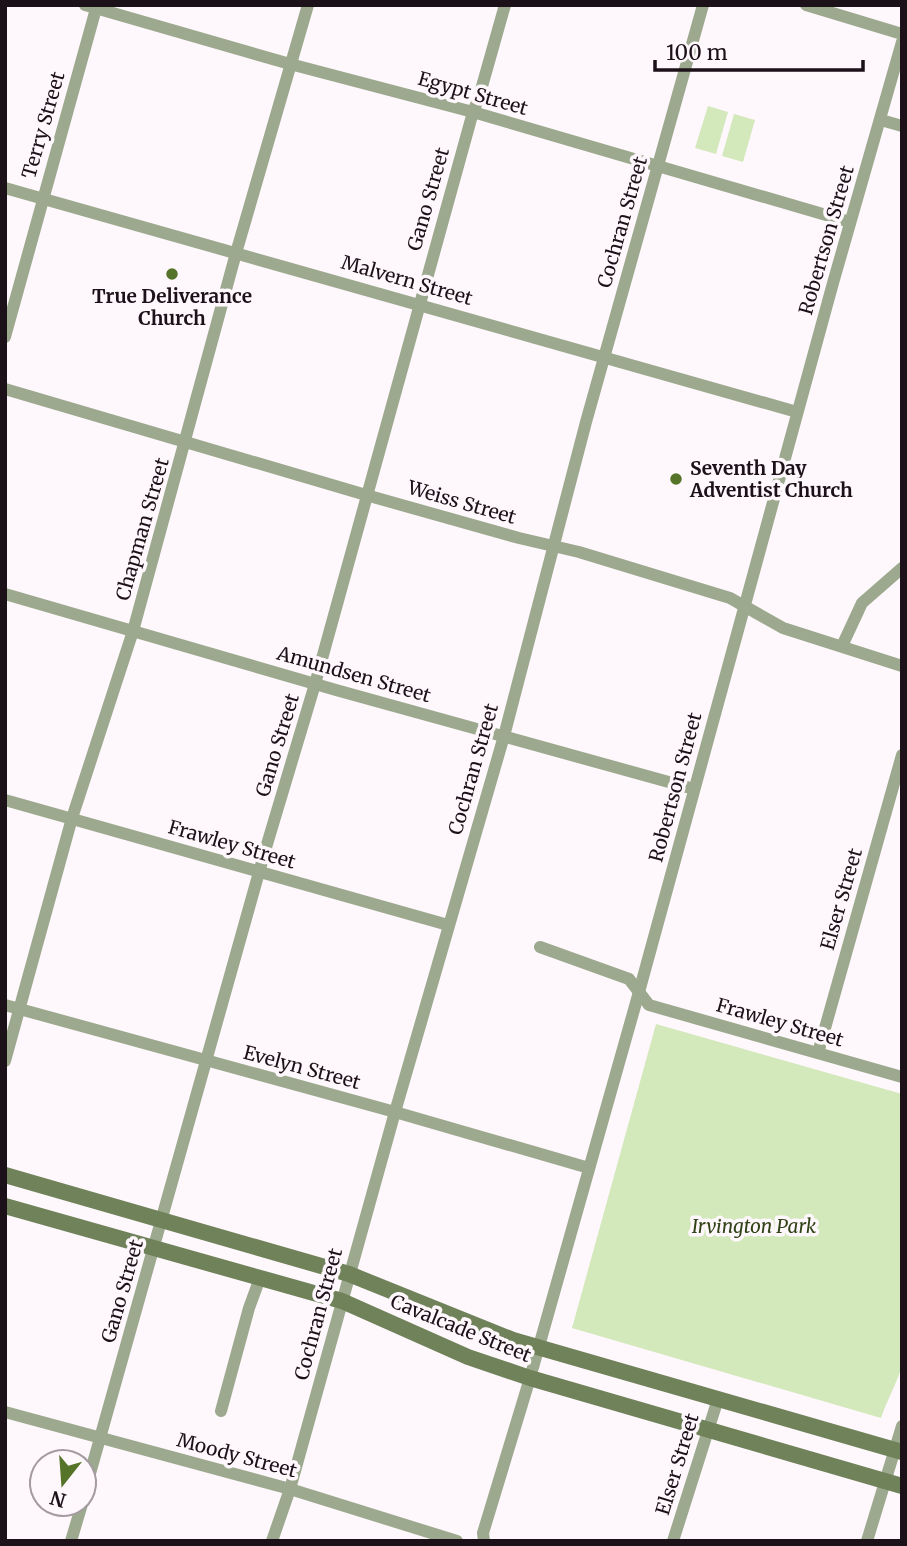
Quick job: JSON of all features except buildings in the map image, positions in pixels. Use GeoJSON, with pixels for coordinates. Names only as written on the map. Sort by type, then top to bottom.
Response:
{"type":"FeatureCollection","features":[{"type":"Feature","properties":{"kind":"main road","name":"Cavalcade Street"},"geometry":{"type":"LineString","coordinates":[[5,1175],[349,1274],[473,1324],[539,1347],[898,1451]]}},
{"type":"Feature","properties":{"kind":"main road","name":"Cavalcade Street"},"geometry":{"type":"LineString","coordinates":[[5,1206],[342,1301],[468,1357],[530,1378],[902,1486]]}},
{"type":"Feature","properties":{"kind":"street","name":"Chapman Street"},"geometry":{"type":"LineString","coordinates":[[5,1061],[72,818],[133,631],[236,253],[308,5]]}},
{"type":"Feature","properties":{"kind":"street","name":"Gano Street"},"geometry":{"type":"LineString","coordinates":[[97,1448],[315,684],[472,112],[479,97],[505,5]]}},
{"type":"Feature","properties":{"kind":"street","name":"Cochran Street"},"geometry":{"type":"LineString","coordinates":[[272,1541],[290,1489],[448,925],[504,736],[553,546],[703,5]]}},
{"type":"Feature","properties":{"kind":"street"},"geometry":{"type":"LineString","coordinates":[[806,5],[902,34]]}},
{"type":"Feature","properties":{"kind":"street","name":"Egypt Street"},"geometry":{"type":"LineString","coordinates":[[93,6],[850,222]]}},
{"type":"Feature","properties":{"kind":"street","name":"Terry Street"},"geometry":{"type":"LineString","coordinates":[[5,337],[93,6]]}},
{"type":"Feature","properties":{"kind":"street","name":"Robertson Street"},"geometry":{"type":"LineString","coordinates":[[484,1541],[483,1533],[539,1347],[639,992],[797,412],[902,43]]}},
{"type":"Feature","properties":{"kind":"street"},"geometry":{"type":"LineString","coordinates":[[881,120],[902,126]]}},
{"type":"Feature","properties":{"kind":"street","name":"Malvern Street"},"geometry":{"type":"LineString","coordinates":[[5,188],[797,412]]}},
{"type":"Feature","properties":{"kind":"street","name":"Weiss Street"},"geometry":{"type":"LineString","coordinates":[[5,389],[366,495],[579,552],[730,598],[783,628],[902,666]]}},
{"type":"Feature","properties":{"kind":"street"},"geometry":{"type":"LineString","coordinates":[[842,646],[862,603],[902,568]]}},
{"type":"Feature","properties":{"kind":"street","name":"Amundsen Street"},"geometry":{"type":"LineString","coordinates":[[5,593],[315,684],[694,789]]}},
{"type":"Feature","properties":{"kind":"street","name":"Elser Street"},"geometry":{"type":"LineString","coordinates":[[818,1053],[902,755]]}},
{"type":"Feature","properties":{"kind":"street","name":"Frawley Street"},"geometry":{"type":"LineString","coordinates":[[5,800],[448,925]]}},
{"type":"Feature","properties":{"kind":"street","name":"Frawley Street"},"geometry":{"type":"LineString","coordinates":[[540,947],[629,979],[649,1005],[902,1077]]}},
{"type":"Feature","properties":{"kind":"street","name":"Evelyn Street"},"geometry":{"type":"LineString","coordinates":[[5,1005],[589,1168]]}},
{"type":"Feature","properties":{"kind":"street"},"geometry":{"type":"LineString","coordinates":[[220,1411],[260,1278]]}},
{"type":"Feature","properties":{"kind":"street","name":"Elser Street"},"geometry":{"type":"LineString","coordinates":[[673,1541],[718,1399]]}},
{"type":"Feature","properties":{"kind":"street","name":"Moody Street"},"geometry":{"type":"LineString","coordinates":[[5,1412],[290,1489],[457,1541]]}},
{"type":"Feature","properties":{"kind":"street"},"geometry":{"type":"LineString","coordinates":[[867,1541],[885,1481],[898,1451],[902,1426]]}},
{"type":"Feature","properties":{"kind":"street"},"geometry":{"type":"LineString","coordinates":[[71,1541],[78,1518]]}},
{"type":"Feature","properties":{"kind":"green space"},"geometry":{"type":"Polygon","coordinates":[[[708,106],[728,112],[716,154],[695,148],[708,106]]]}},
{"type":"Feature","properties":{"kind":"green space"},"geometry":{"type":"Polygon","coordinates":[[[734,114],[755,120],[743,162],[722,156],[734,114]]]}},
{"type":"Feature","properties":{"kind":"green space","name":"Irvington Park"},"geometry":{"type":"Polygon","coordinates":[[[656,1024],[902,1094],[902,1366],[881,1418],[572,1328],[656,1024]]]}},
{"type":"Feature","properties":{"kind":"place","name":"True Deliverance Church"},"geometry":{"type":"Point","coordinates":[172,274]}},
{"type":"Feature","properties":{"kind":"place","name":"Seventh Day Adventist Church"},"geometry":{"type":"Point","coordinates":[676,479]}}]}
